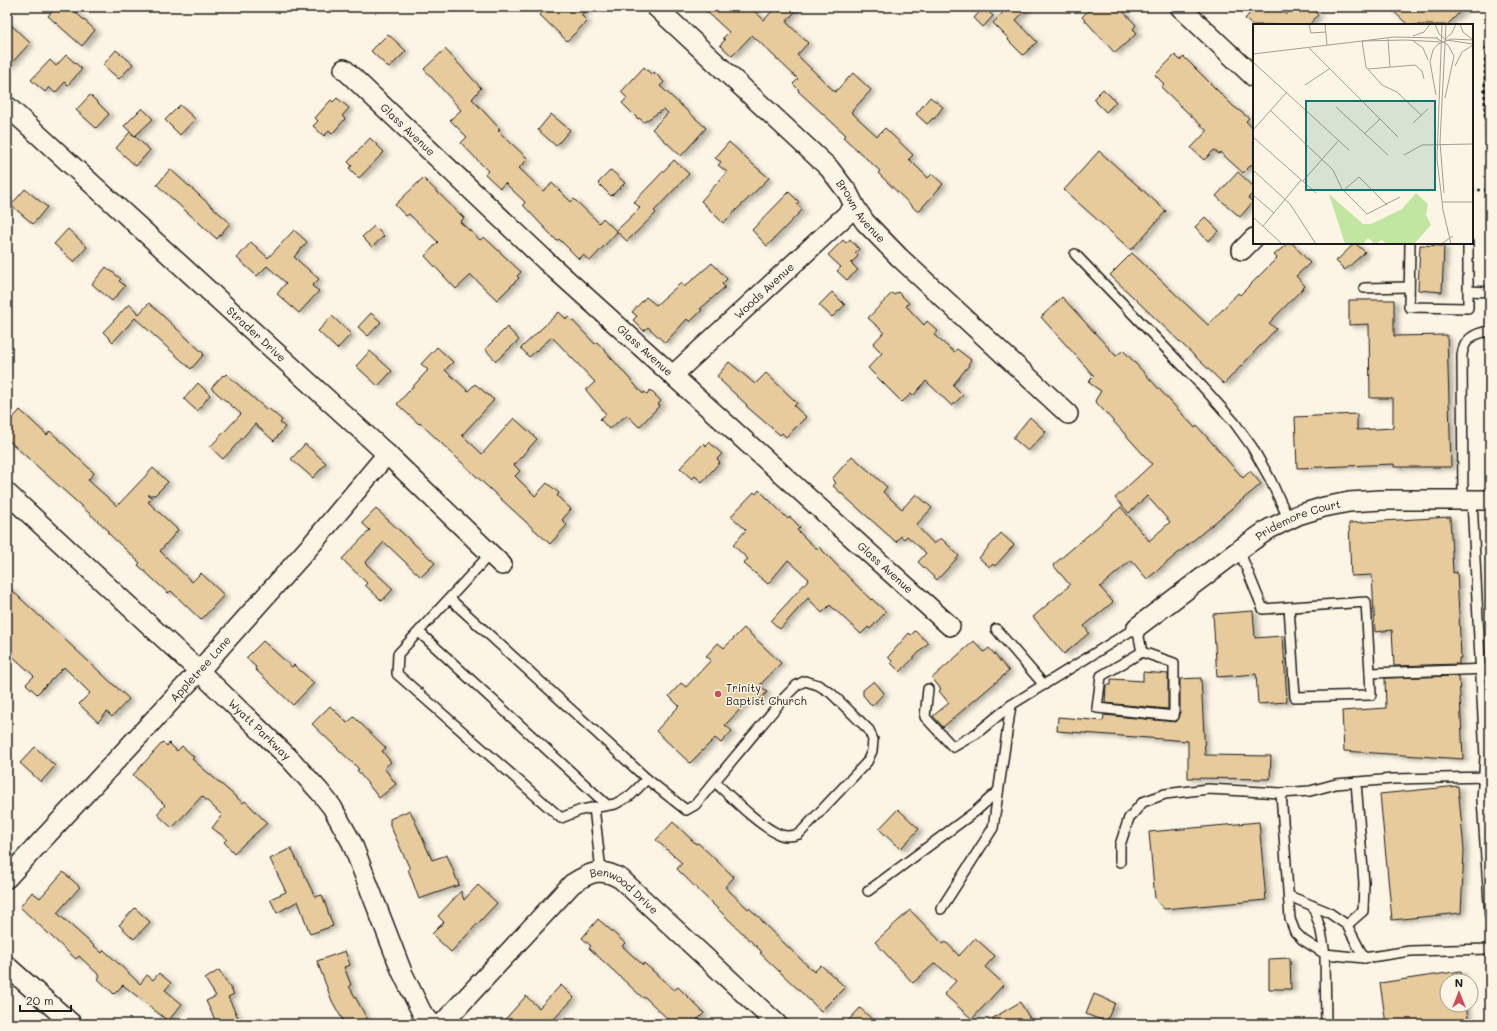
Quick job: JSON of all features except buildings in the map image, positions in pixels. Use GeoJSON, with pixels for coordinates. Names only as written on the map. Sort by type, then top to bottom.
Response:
{"type":"FeatureCollection","features":[{"type":"Feature","properties":{"kind":"street","name":"Brown Avenue"},"geometry":{"type":"LineString","coordinates":[[656,7],[829,168],[848,193],[865,222],[899,257],[1068,414]]}},
{"type":"Feature","properties":{"kind":"street"},"geometry":{"type":"LineString","coordinates":[[1180,7],[1253,76]]}},
{"type":"Feature","properties":{"kind":"street","name":"Glass Avenue"},"geometry":{"type":"LineString","coordinates":[[344,69],[546,261],[950,626]]}},
{"type":"Feature","properties":{"kind":"street","name":"Strader Drive"},"geometry":{"type":"LineString","coordinates":[[7,106],[387,454],[496,560]]}},
{"type":"Feature","properties":{"kind":"street","name":"Woods Avenue"},"geometry":{"type":"LineString","coordinates":[[673,375],[855,207]]}},
{"type":"Feature","properties":{"kind":"street","name":"Appletree Lane"},"geometry":{"type":"LineString","coordinates":[[7,878],[198,671],[312,544],[387,454]]}},
{"type":"Feature","properties":{"kind":"street","name":"Wyatt Parkway"},"geometry":{"type":"LineString","coordinates":[[7,493],[198,671],[291,760],[320,792],[332,807],[352,843],[402,972],[422,1013],[432,1024]]}},
{"type":"Feature","properties":{"kind":"street","name":"Pridemore Court"},"geometry":{"type":"LineString","coordinates":[[1137,627],[1239,550],[1269,529],[1289,520],[1324,507],[1349,502],[1381,500],[1475,500]]}},
{"type":"Feature","properties":{"kind":"street","name":"Benwood Drive"},"geometry":{"type":"LineString","coordinates":[[442,1024],[572,884],[592,873],[601,872],[611,873],[621,879],[777,1024]]}},
{"type":"Feature","properties":{"kind":"street"},"geometry":{"type":"LineString","coordinates":[[7,966],[72,1024]]}},
{"type":"Feature","properties":{"kind":"lane"},"geometry":{"type":"LineString","coordinates":[[1410,244],[1409,307],[1468,308],[1468,244]]}},
{"type":"Feature","properties":{"kind":"lane"},"geometry":{"type":"LineString","coordinates":[[1075,254],[1202,386],[1234,422],[1252,447],[1270,479],[1289,520]]}},
{"type":"Feature","properties":{"kind":"lane"},"geometry":{"type":"LineString","coordinates":[[1364,288],[1409,287]]}},
{"type":"Feature","properties":{"kind":"lane"},"geometry":{"type":"LineString","coordinates":[[1468,291],[1490,292]]}},
{"type":"Feature","properties":{"kind":"lane"},"geometry":{"type":"LineString","coordinates":[[1490,332],[1475,335],[1468,340],[1463,347],[1462,355],[1475,500],[1485,669],[1485,757],[1487,777],[1482,799],[1490,917]]}},
{"type":"Feature","properties":{"kind":"lane"},"geometry":{"type":"LineString","coordinates":[[1239,550],[1263,609],[1289,607],[1366,602],[1371,695],[1295,697],[1289,607]]}},
{"type":"Feature","properties":{"kind":"lane"},"geometry":{"type":"LineString","coordinates":[[496,560],[450,599],[398,654],[397,674],[560,818],[581,810],[614,804],[631,795],[647,779]]}},
{"type":"Feature","properties":{"kind":"lane"},"geometry":{"type":"LineString","coordinates":[[450,599],[647,779],[686,810],[695,804],[715,782],[784,698],[797,685],[805,681],[818,685],[832,693],[869,730],[873,740],[872,751],[867,762],[799,834],[793,836],[782,836],[768,828],[715,782]]}},
{"type":"Feature","properties":{"kind":"lane"},"geometry":{"type":"LineString","coordinates":[[928,689],[925,717],[953,747],[977,733],[1011,705],[1137,627],[1142,652]]}},
{"type":"Feature","properties":{"kind":"lane"},"geometry":{"type":"LineString","coordinates":[[996,629],[1044,685]]}},
{"type":"Feature","properties":{"kind":"lane"},"geometry":{"type":"LineString","coordinates":[[419,632],[607,805]]}},
{"type":"Feature","properties":{"kind":"lane"},"geometry":{"type":"LineString","coordinates":[[1142,652],[1174,663],[1174,716],[1097,708],[1101,676],[1142,652]]}},
{"type":"Feature","properties":{"kind":"lane"},"geometry":{"type":"LineString","coordinates":[[1370,673],[1485,669]]}},
{"type":"Feature","properties":{"kind":"lane"},"geometry":{"type":"LineString","coordinates":[[941,909],[993,828],[1011,705]]}},
{"type":"Feature","properties":{"kind":"lane"},"geometry":{"type":"LineString","coordinates":[[1120,862],[1120,845],[1129,818],[1144,802],[1165,794],[1208,789],[1281,793],[1310,791],[1336,784],[1393,779],[1487,777]]}},
{"type":"Feature","properties":{"kind":"lane"},"geometry":{"type":"LineString","coordinates":[[1347,925],[1363,912],[1364,883],[1356,782]]}},
{"type":"Feature","properties":{"kind":"lane"},"geometry":{"type":"LineString","coordinates":[[868,891],[976,811],[998,791]]}},
{"type":"Feature","properties":{"kind":"lane"},"geometry":{"type":"LineString","coordinates":[[1281,793],[1290,919],[1295,932],[1303,940],[1325,954],[1364,958],[1410,951],[1490,949]]}},
{"type":"Feature","properties":{"kind":"lane"},"geometry":{"type":"LineString","coordinates":[[594,807],[601,872]]}},
{"type":"Feature","properties":{"kind":"lane"},"geometry":{"type":"LineString","coordinates":[[1288,896],[1328,912],[1347,925],[1364,958]]}},
{"type":"Feature","properties":{"kind":"lane"},"geometry":{"type":"LineString","coordinates":[[1313,906],[1321,931],[1325,954],[1326,1024]]}},
{"type":"Feature","properties":{"kind":"path"},"geometry":{"type":"LineString","coordinates":[[1486,48],[1484,75],[1487,162],[1490,197]]}},
{"type":"Feature","properties":{"kind":"path"},"geometry":{"type":"LineString","coordinates":[[1473,190],[1489,190]]}},
{"type":"Feature","properties":{"kind":"place","name":"Trinity Baptist Church"},"geometry":{"type":"Point","coordinates":[718,694]}}]}
